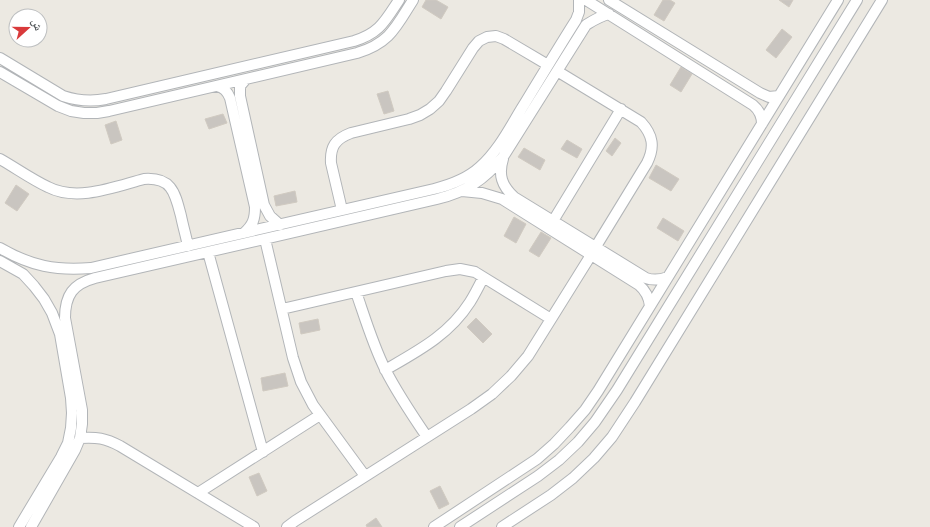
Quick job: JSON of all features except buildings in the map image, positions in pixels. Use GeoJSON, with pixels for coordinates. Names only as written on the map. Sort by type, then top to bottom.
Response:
{"type":"FeatureCollection","features":[{"type":"Feature","properties":{"kind":"street"},"geometry":{"type":"LineString","coordinates":[[0,58],[63,96],[85,101],[96,101],[364,38],[374,33],[382,26],[399,0]]}},
{"type":"Feature","properties":{"kind":"street"},"geometry":{"type":"LineString","coordinates":[[0,72],[58,106],[71,111],[97,113],[109,111],[369,49],[381,43],[391,34],[413,0]]}},
{"type":"Feature","properties":{"kind":"street"},"geometry":{"type":"LineString","coordinates":[[0,248],[27,261],[42,266],[59,269],[92,268],[440,188],[458,181],[479,168],[497,149],[576,20],[579,12],[579,0]]}},
{"type":"Feature","properties":{"kind":"street"},"geometry":{"type":"LineString","coordinates":[[586,0],[753,105],[760,113],[762,124]]}},
{"type":"Feature","properties":{"kind":"street"},"geometry":{"type":"LineString","coordinates":[[434,527],[537,459],[554,444],[585,410],[838,0]]}},
{"type":"Feature","properties":{"kind":"street"},"geometry":{"type":"LineString","coordinates":[[460,527],[538,476],[578,442],[595,422],[617,390],[856,0]]}},
{"type":"Feature","properties":{"kind":"street"},"geometry":{"type":"LineString","coordinates":[[502,527],[551,496],[594,458],[612,437],[882,0]]}},
{"type":"Feature","properties":{"kind":"street"},"geometry":{"type":"LineString","coordinates":[[612,1],[760,93],[769,97],[779,96]]}},
{"type":"Feature","properties":{"kind":"street"},"geometry":{"type":"LineString","coordinates":[[31,527],[69,463],[80,438],[82,410],[65,318],[65,307],[69,296],[75,287],[85,281],[450,196],[462,191],[485,177],[503,157],[586,25],[597,18],[610,14]]}},
{"type":"Feature","properties":{"kind":"street"},"geometry":{"type":"LineString","coordinates":[[342,210],[331,163],[331,155],[337,141],[343,136],[420,115],[439,101],[473,48],[479,41],[487,37],[496,36],[504,39],[548,65]]}},
{"type":"Feature","properties":{"kind":"street"},"geometry":{"type":"LineString","coordinates":[[287,527],[492,394],[511,376],[528,356],[647,163],[651,155],[652,146],[651,137],[647,128],[641,122],[621,109],[557,71]]}},
{"type":"Feature","properties":{"kind":"street"},"geometry":{"type":"LineString","coordinates":[[246,79],[240,86],[240,96],[264,204],[270,216],[280,225]]}},
{"type":"Feature","properties":{"kind":"street"},"geometry":{"type":"LineString","coordinates":[[217,86],[226,90],[230,98],[255,207],[253,222],[250,228],[244,233]]}},
{"type":"Feature","properties":{"kind":"street"},"geometry":{"type":"LineString","coordinates":[[553,221],[621,109]]}},
{"type":"Feature","properties":{"kind":"street"},"geometry":{"type":"LineString","coordinates":[[503,157],[500,175],[503,184],[508,191],[514,197],[553,221],[639,285],[646,292],[650,306]]}},
{"type":"Feature","properties":{"kind":"street"},"geometry":{"type":"LineString","coordinates":[[0,159],[49,187],[61,192],[87,193],[144,179],[160,180],[168,185],[173,191],[188,246]]}},
{"type":"Feature","properties":{"kind":"street"},"geometry":{"type":"LineString","coordinates":[[462,191],[482,193],[502,199],[593,252],[650,280],[659,280],[668,277]]}},
{"type":"Feature","properties":{"kind":"street"},"geometry":{"type":"LineString","coordinates":[[265,239],[297,370],[306,394],[365,476]]}},
{"type":"Feature","properties":{"kind":"street"},"geometry":{"type":"LineString","coordinates":[[208,252],[263,452]]}},
{"type":"Feature","properties":{"kind":"street"},"geometry":{"type":"LineString","coordinates":[[0,261],[23,274],[44,299],[52,313],[60,334],[71,398],[72,413],[68,443],[19,527]]}},
{"type":"Feature","properties":{"kind":"street"},"geometry":{"type":"LineString","coordinates":[[282,309],[453,270],[468,270],[475,272],[551,319]]}},
{"type":"Feature","properties":{"kind":"street"},"geometry":{"type":"LineString","coordinates":[[385,370],[420,350],[448,329],[470,302],[483,278]]}},
{"type":"Feature","properties":{"kind":"street"},"geometry":{"type":"LineString","coordinates":[[356,292],[385,370],[426,437]]}},
{"type":"Feature","properties":{"kind":"street"},"geometry":{"type":"LineString","coordinates":[[198,493],[320,415]]}},
{"type":"Feature","properties":{"kind":"street"},"geometry":{"type":"LineString","coordinates":[[80,438],[94,437],[108,440],[120,446],[254,527]]}}]}
